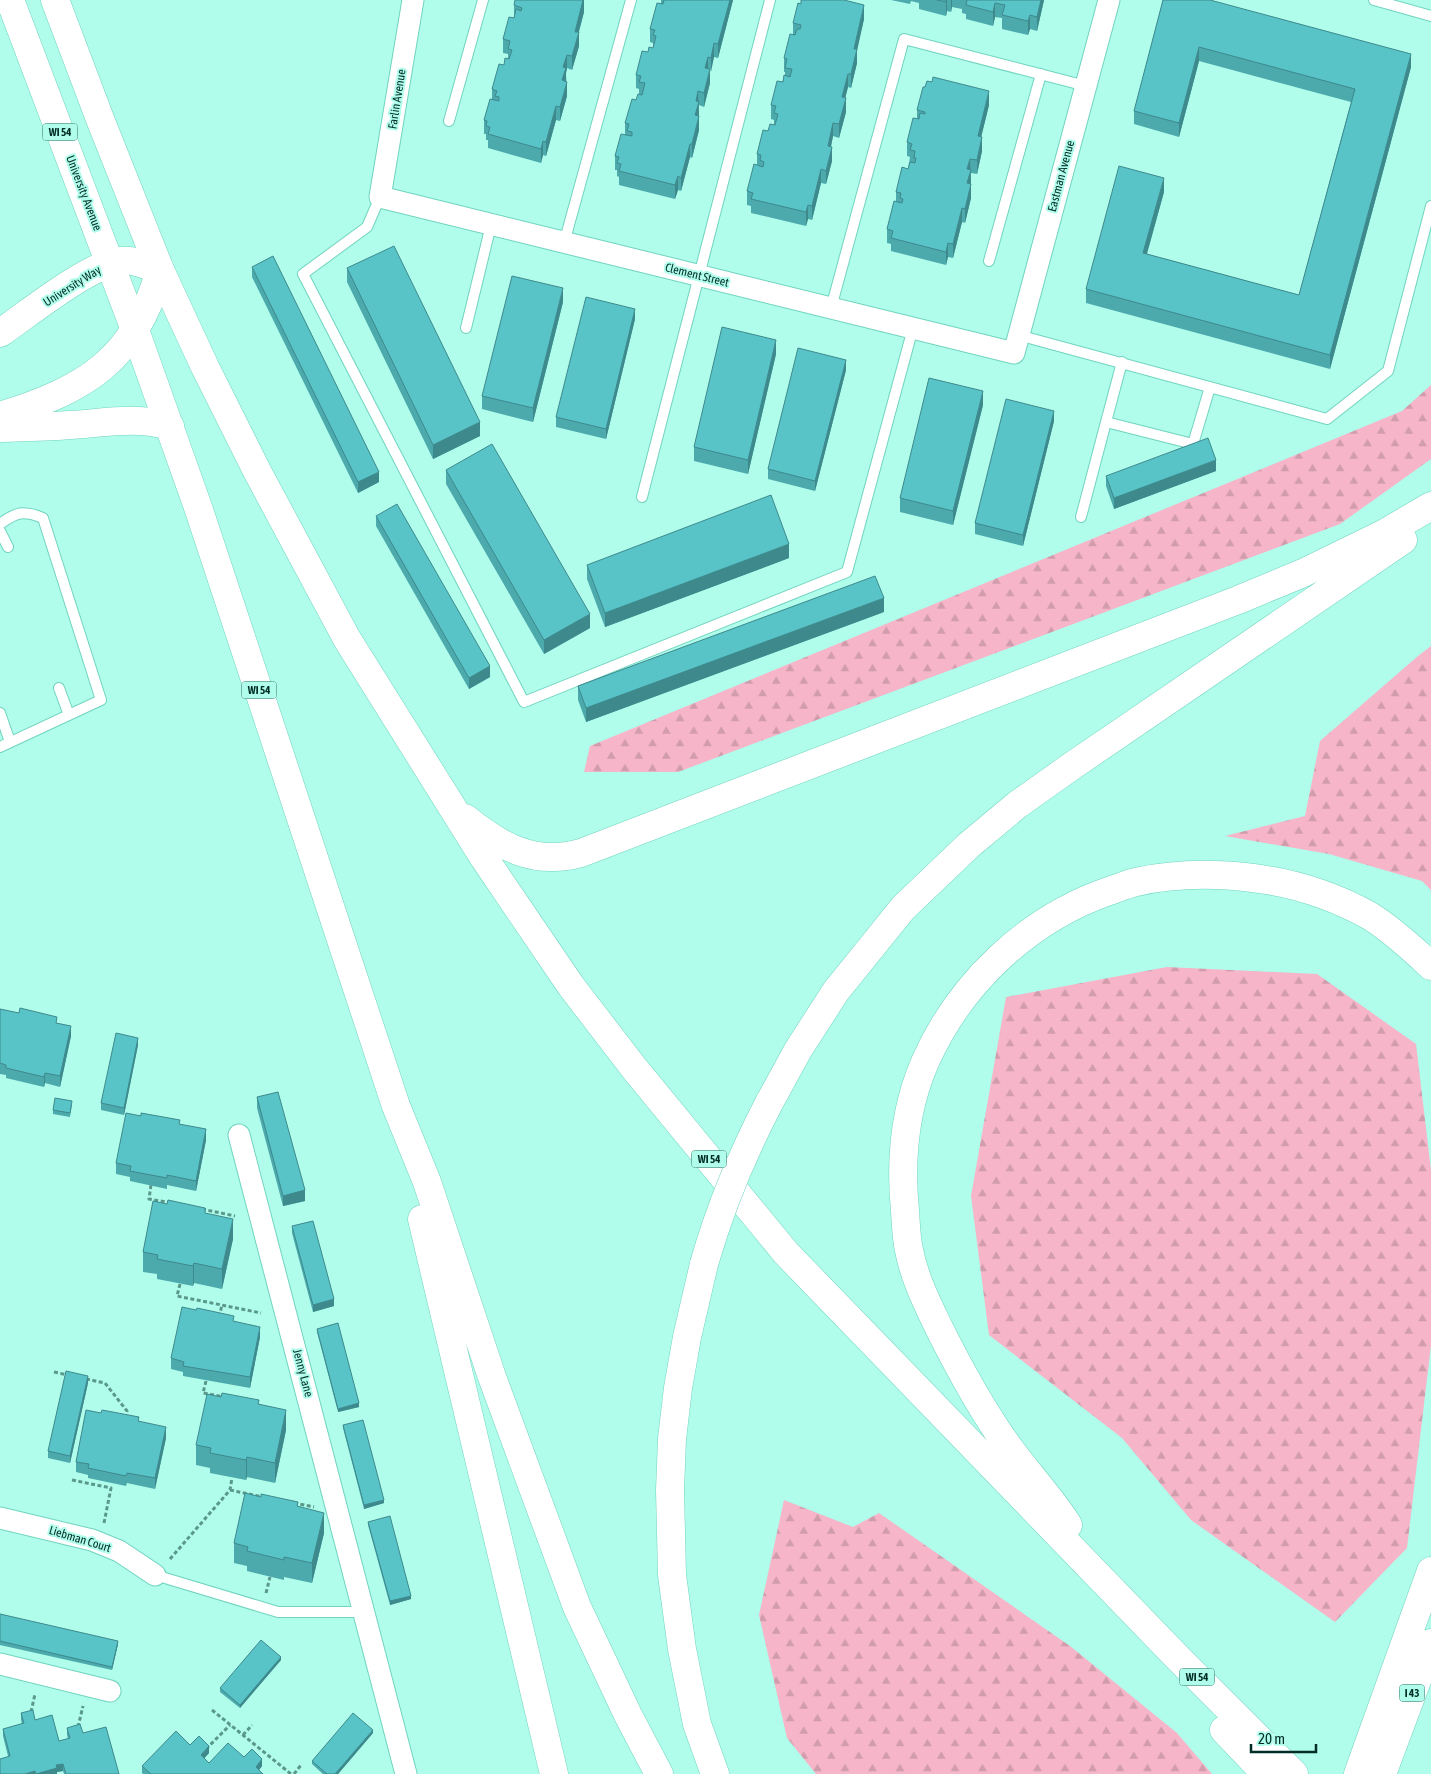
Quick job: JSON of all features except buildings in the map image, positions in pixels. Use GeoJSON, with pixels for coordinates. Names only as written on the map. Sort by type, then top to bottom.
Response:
{"type":"FeatureCollection","features":[{"type":"Feature","properties":{"kind":"main road","name":"University Avenue"},"geometry":{"type":"LineString","coordinates":[[10,0],[136,330]]}},
{"type":"Feature","properties":{"kind":"main road","name":"WI 54"},"geometry":{"type":"LineString","coordinates":[[54,0],[160,270],[227,412],[306,563],[368,673],[513,903],[576,993],[634,1068],[786,1253],[1177,1657],[1294,1774]]}},
{"type":"Feature","properties":{"kind":"main road","name":"University Way"},"geometry":{"type":"LineString","coordinates":[[0,333],[76,280],[111,263],[130,261],[160,270]]}},
{"type":"Feature","properties":{"kind":"main road"},"geometry":{"type":"LineString","coordinates":[[0,416],[49,400],[86,379],[109,363],[136,330],[151,298],[160,270]]}},
{"type":"Feature","properties":{"kind":"main road","name":"WI 54"},"geometry":{"type":"LineString","coordinates":[[136,330],[199,510],[396,1106],[427,1182],[492,1377],[577,1607],[628,1716],[659,1774]]}},
{"type":"Feature","properties":{"kind":"main road"},"geometry":{"type":"LineString","coordinates":[[0,428],[42,427],[132,420],[170,426]]}},
{"type":"Feature","properties":{"kind":"main road"},"geometry":{"type":"LineString","coordinates":[[451,806],[491,838],[523,853],[556,858],[581,853],[1238,600],[1303,573],[1368,542],[1431,506]]}},
{"type":"Feature","properties":{"kind":"main road"},"geometry":{"type":"LineString","coordinates":[[715,1774],[697,1724],[682,1648],[671,1566],[670,1490],[672,1439],[687,1337],[704,1264],[716,1224],[731,1183],[769,1103],[798,1050],[836,991],[903,908],[970,845],[1017,805],[1431,520]]}},
{"type":"Feature","properties":{"kind":"main road"},"geometry":{"type":"LineString","coordinates":[[1103,1579],[1053,1501],[1010,1449],[963,1378],[923,1295],[909,1250],[903,1193],[904,1141],[908,1115],[915,1091],[924,1064],[937,1038],[965,994],[1005,952],[1049,919],[1090,898],[1135,882],[1185,874],[1209,873],[1281,882],[1328,896],[1370,917],[1404,941],[1431,966]]}},
{"type":"Feature","properties":{"kind":"main road"},"geometry":{"type":"LineString","coordinates":[[396,1106],[554,1774]]}},
{"type":"Feature","properties":{"kind":"main road"},"geometry":{"type":"LineString","coordinates":[[1358,1774],[1382,1742],[1431,1571]]}},
{"type":"Feature","properties":{"kind":"main road","name":"I 43"},"geometry":{"type":"LineString","coordinates":[[1382,1774],[1382,1742],[1431,1643]]}},
{"type":"Feature","properties":{"kind":"main road"},"geometry":{"type":"LineString","coordinates":[[1177,1657],[1204,1709],[1266,1774]]}},
{"type":"Feature","properties":{"kind":"street","name":"Farlin Avenue"},"geometry":{"type":"LineString","coordinates":[[380,198],[413,0]]}},
{"type":"Feature","properties":{"kind":"street","name":"Eastman Avenue"},"geometry":{"type":"LineString","coordinates":[[1016,344],[1109,0]]}},
{"type":"Feature","properties":{"kind":"street","name":"Clement Street"},"geometry":{"type":"LineString","coordinates":[[380,198],[913,328],[1016,344]]}},
{"type":"Feature","properties":{"kind":"street","name":"Jenny Lane"},"geometry":{"type":"LineString","coordinates":[[239,1135],[406,1774]]}},
{"type":"Feature","properties":{"kind":"street","name":"Liebman Court"},"geometry":{"type":"LineString","coordinates":[[0,1518],[99,1543],[119,1552],[155,1574]]}},
{"type":"Feature","properties":{"kind":"street"},"geometry":{"type":"LineString","coordinates":[[0,1664],[110,1691]]}},
{"type":"Feature","properties":{"kind":"lane"},"geometry":{"type":"LineString","coordinates":[[449,121],[483,0]]}},
{"type":"Feature","properties":{"kind":"lane"},"geometry":{"type":"LineString","coordinates":[[564,242],[631,0]]}},
{"type":"Feature","properties":{"kind":"lane"},"geometry":{"type":"LineString","coordinates":[[642,497],[770,0]]}},
{"type":"Feature","properties":{"kind":"lane"},"geometry":{"type":"LineString","coordinates":[[1374,0],[1431,16]]}},
{"type":"Feature","properties":{"kind":"lane"},"geometry":{"type":"LineString","coordinates":[[831,308],[904,39],[1086,86]]}},
{"type":"Feature","properties":{"kind":"lane"},"geometry":{"type":"LineString","coordinates":[[989,261],[1042,74]]}},
{"type":"Feature","properties":{"kind":"lane"},"geometry":{"type":"LineString","coordinates":[[380,198],[367,228],[303,274],[524,702],[848,572],[913,328]]}},
{"type":"Feature","properties":{"kind":"lane"},"geometry":{"type":"LineString","coordinates":[[1016,344],[1122,362],[1326,419],[1388,371],[1431,206]]}},
{"type":"Feature","properties":{"kind":"lane"},"geometry":{"type":"LineString","coordinates":[[466,328],[491,225]]}},
{"type":"Feature","properties":{"kind":"lane"},"geometry":{"type":"LineString","coordinates":[[1081,517],[1122,362]]}},
{"type":"Feature","properties":{"kind":"lane"},"geometry":{"type":"LineString","coordinates":[[1106,422],[1193,444],[1210,387]]}},
{"type":"Feature","properties":{"kind":"lane"},"geometry":{"type":"LineString","coordinates":[[0,524],[12,515],[29,512],[43,518],[101,700],[0,747]]}},
{"type":"Feature","properties":{"kind":"lane"},"geometry":{"type":"LineString","coordinates":[[0,531],[8,548]]}},
{"type":"Feature","properties":{"kind":"lane"},"geometry":{"type":"LineString","coordinates":[[59,688],[69,715]]}},
{"type":"Feature","properties":{"kind":"lane"},"geometry":{"type":"LineString","coordinates":[[0,713],[10,742]]}},
{"type":"Feature","properties":{"kind":"lane"},"geometry":{"type":"LineString","coordinates":[[155,1574],[278,1612],[365,1612]]}},
{"type":"Feature","properties":{"kind":"path"},"geometry":{"type":"LineString","coordinates":[[152,1185],[149,1198],[177,1204]]}},
{"type":"Feature","properties":{"kind":"path"},"geometry":{"type":"LineString","coordinates":[[196,1208],[235,1216]]}},
{"type":"Feature","properties":{"kind":"path"},"geometry":{"type":"LineString","coordinates":[[180,1284],[177,1296],[261,1313]]}},
{"type":"Feature","properties":{"kind":"path"},"geometry":{"type":"LineString","coordinates":[[218,1323],[222,1305]]}},
{"type":"Feature","properties":{"kind":"path"},"geometry":{"type":"LineString","coordinates":[[54,1372],[71,1375]]}},
{"type":"Feature","properties":{"kind":"path"},"geometry":{"type":"LineString","coordinates":[[79,1377],[105,1383],[127,1410],[125,1421]]}},
{"type":"Feature","properties":{"kind":"path"},"geometry":{"type":"LineString","coordinates":[[206,1381],[203,1392],[229,1398]]}},
{"type":"Feature","properties":{"kind":"path"},"geometry":{"type":"LineString","coordinates":[[155,1574],[177,1552],[230,1490],[232,1478]]}},
{"type":"Feature","properties":{"kind":"path"},"geometry":{"type":"LineString","coordinates":[[72,1480],[111,1488],[99,1543]]}},
{"type":"Feature","properties":{"kind":"path"},"geometry":{"type":"LineString","coordinates":[[230,1490],[267,1498]]}},
{"type":"Feature","properties":{"kind":"path"},"geometry":{"type":"LineString","coordinates":[[286,1501],[314,1507]]}},
{"type":"Feature","properties":{"kind":"path"},"geometry":{"type":"LineString","coordinates":[[79,1732],[78,1727],[88,1686]]}},
{"type":"Feature","properties":{"kind":"path"},"geometry":{"type":"LineString","coordinates":[[212,1710],[292,1774],[301,1765]]}},
{"type":"Feature","properties":{"kind":"path"},"geometry":{"type":"LineString","coordinates":[[205,1750],[230,1725]]}},
{"type":"Feature","properties":{"kind":"path"},"geometry":{"type":"LineString","coordinates":[[243,1735],[252,1725]]}},
{"type":"Feature","properties":{"kind":"path"},"geometry":{"type":"LineString","coordinates":[[263,1758],[267,1754]]}},
{"type":"Feature","properties":{"kind":"green space"},"geometry":{"type":"Polygon","coordinates":[[[1431,385],[1431,459],[1340,524],[678,772],[584,772],[590,746],[1402,411],[1431,385]]]}},
{"type":"Feature","properties":{"kind":"green space"},"geometry":{"type":"Polygon","coordinates":[[[1431,646],[1431,890],[1422,881],[1329,854],[1225,836],[1305,816],[1320,741],[1431,646]]]}},
{"type":"Feature","properties":{"kind":"green space"},"geometry":{"type":"Polygon","coordinates":[[[1167,967],[1317,974],[1416,1044],[1431,1170],[1431,1345],[1407,1548],[1335,1622],[1191,1520],[1122,1438],[989,1335],[971,1196],[1006,997],[1167,967]]]}},
{"type":"Feature","properties":{"kind":"green space"},"geometry":{"type":"Polygon","coordinates":[[[784,1500],[853,1527],[879,1513],[1070,1646],[1177,1733],[1212,1774],[816,1774],[787,1738],[759,1615],[784,1500]]]}}]}
